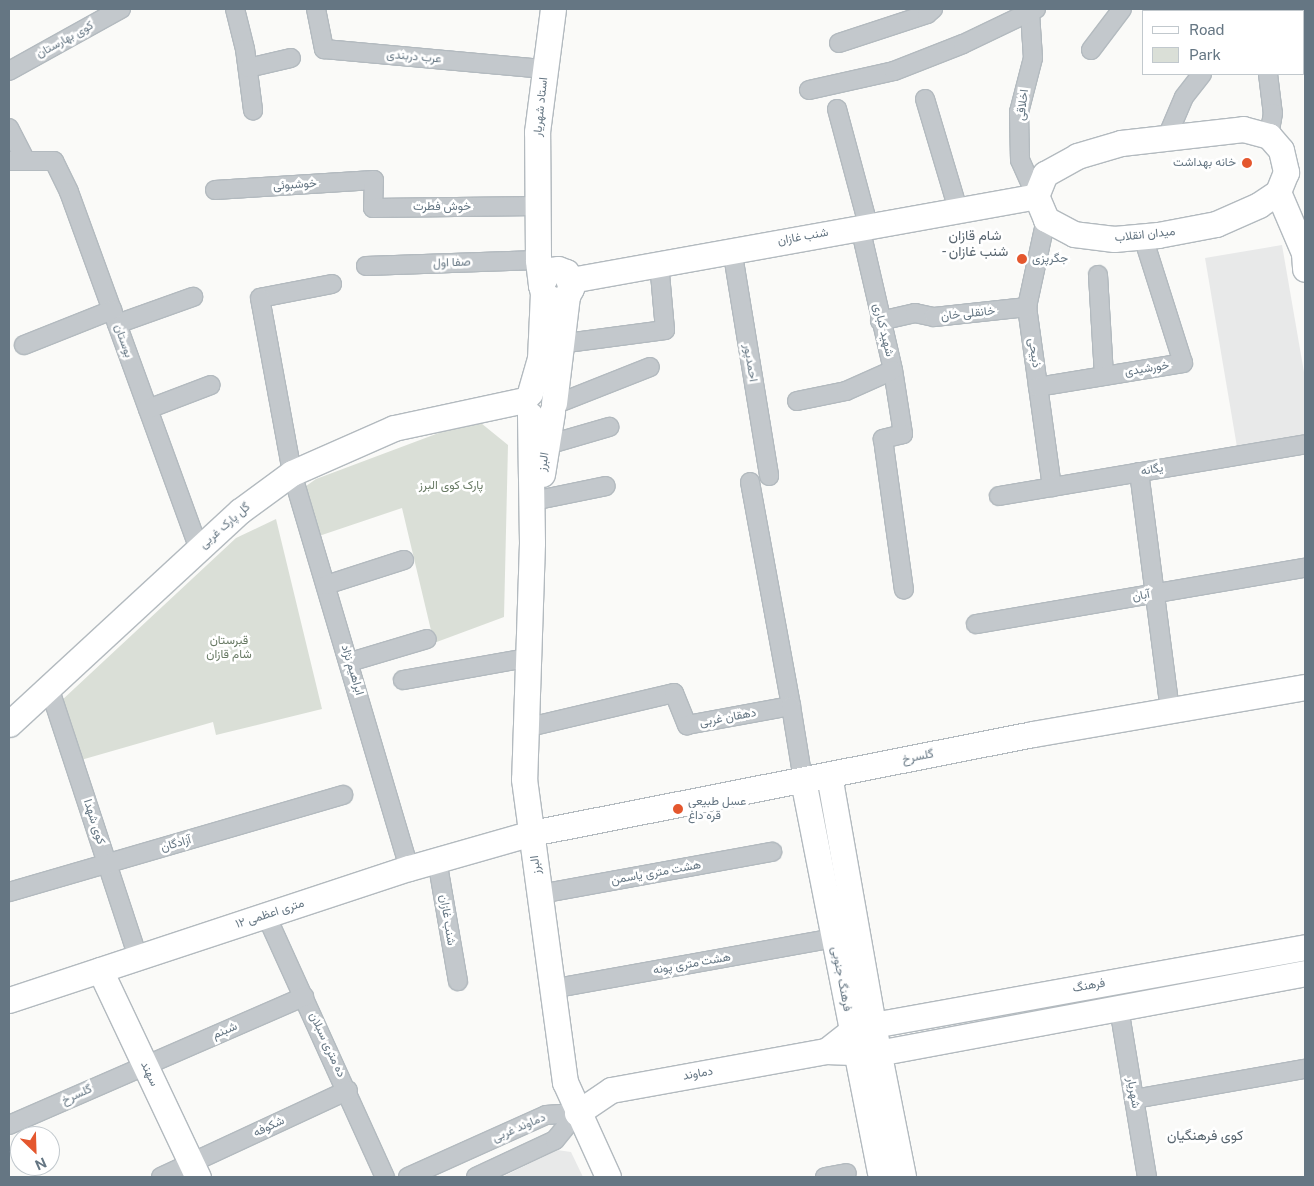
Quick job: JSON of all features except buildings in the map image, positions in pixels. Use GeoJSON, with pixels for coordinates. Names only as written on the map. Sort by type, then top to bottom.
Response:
{"type":"FeatureCollection","features":[{"type":"Feature","properties":{"kind":"main road","name":"استاد شهریار"},"geometry":{"type":"LineString","coordinates":[[553,9],[537,132],[538,260],[558,285]]}},
{"type":"Feature","properties":{"kind":"main road"},"geometry":{"type":"LineString","coordinates":[[1046,219],[1036,196],[1045,174],[1077,156],[1121,143],[1243,129],[1269,136],[1280,150],[1289,181],[1304,253],[1305,269]]}},
{"type":"Feature","properties":{"kind":"main road","name":"میدان انقلاب"},"geometry":{"type":"LineString","coordinates":[[1046,219],[1074,234],[1114,239],[1143,236],[1216,224],[1259,205],[1289,181]]}},
{"type":"Feature","properties":{"kind":"main road","name":"شنب غازان"},"geometry":{"type":"LineString","coordinates":[[558,285],[732,249],[1036,196]]}},
{"type":"Feature","properties":{"kind":"main road","name":"استاد شهریار"},"geometry":{"type":"LineString","coordinates":[[538,206],[558,285]]}},
{"type":"Feature","properties":{"kind":"main road","name":"البرز"},"geometry":{"type":"LineString","coordinates":[[532,543],[547,445],[539,405],[559,344],[558,285]]}},
{"type":"Feature","properties":{"kind":"main road","name":"البرز"},"geometry":{"type":"LineString","coordinates":[[558,285],[540,359],[526,658],[524,780],[564,1082],[608,1177]]}},
{"type":"Feature","properties":{"kind":"main road","name":"گل پارک غربی"},"geometry":{"type":"LineString","coordinates":[[9,724],[240,511],[292,473],[394,428],[488,406],[539,405]]}},
{"type":"Feature","properties":{"kind":"main road","name":"گلسرخ"},"geometry":{"type":"LineString","coordinates":[[532,833],[1170,710],[1305,687]]}},
{"type":"Feature","properties":{"kind":"main road"},"geometry":{"type":"LineString","coordinates":[[830,775],[864,1041],[903,1177]]}},
{"type":"Feature","properties":{"kind":"main road","name":"فرهنگ جنوبی"},"geometry":{"type":"LineString","coordinates":[[803,780],[834,938],[864,1041],[881,1177]]}},
{"type":"Feature","properties":{"kind":"main road","name":"۱۲ متری اعظمی"},"geometry":{"type":"LineString","coordinates":[[9,1000],[409,868],[532,833]]}},
{"type":"Feature","properties":{"kind":"main road","name":"فرهنگ"},"geometry":{"type":"LineString","coordinates":[[826,1050],[1192,968],[1305,947]]}},
{"type":"Feature","properties":{"kind":"main road"},"geometry":{"type":"LineString","coordinates":[[1192,968],[1198,993]]}},
{"type":"Feature","properties":{"kind":"main road","name":"سهند"},"geometry":{"type":"LineString","coordinates":[[100,970],[194,1170]]}},
{"type":"Feature","properties":{"kind":"main road","name":"فرهنگ"},"geometry":{"type":"LineString","coordinates":[[864,1041],[1119,1008],[1305,972]]}},
{"type":"Feature","properties":{"kind":"main road","name":"دماوند"},"geometry":{"type":"LineString","coordinates":[[577,1113],[611,1090],[826,1050]]}},
{"type":"Feature","properties":{"kind":"street","name":"کوی بهارستان"},"geometry":{"type":"LineString","coordinates":[[9,70],[121,9]]}},
{"type":"Feature","properties":{"kind":"street"},"geometry":{"type":"LineString","coordinates":[[235,9],[248,68],[253,110]]}},
{"type":"Feature","properties":{"kind":"street","name":"عرب دربندی"},"geometry":{"type":"LineString","coordinates":[[316,9],[324,49],[545,69]]}},
{"type":"Feature","properties":{"kind":"street"},"geometry":{"type":"LineString","coordinates":[[839,42],[927,14],[934,9]]}},
{"type":"Feature","properties":{"kind":"street"},"geometry":{"type":"LineString","coordinates":[[1091,50],[1122,9]]}},
{"type":"Feature","properties":{"kind":"street"},"geometry":{"type":"LineString","coordinates":[[808,90],[894,71],[963,44],[1029,10]]}},
{"type":"Feature","properties":{"kind":"street","name":"اخلاقی"},"geometry":{"type":"LineString","coordinates":[[1029,10],[1033,58],[1019,112],[1020,160],[1036,196]]}},
{"type":"Feature","properties":{"kind":"street"},"geometry":{"type":"LineString","coordinates":[[248,68],[291,58]]}},
{"type":"Feature","properties":{"kind":"street"},"geometry":{"type":"LineString","coordinates":[[1167,137],[1184,97],[1201,75]]}},
{"type":"Feature","properties":{"kind":"street"},"geometry":{"type":"LineString","coordinates":[[1268,75],[1273,114],[1269,136]]}},
{"type":"Feature","properties":{"kind":"street"},"geometry":{"type":"LineString","coordinates":[[924,99],[958,210]]}},
{"type":"Feature","properties":{"kind":"street","name":"شهید کباری"},"geometry":{"type":"LineString","coordinates":[[837,109],[864,226],[880,321],[893,370],[903,434],[883,439],[904,590]]}},
{"type":"Feature","properties":{"kind":"street"},"geometry":{"type":"LineString","coordinates":[[9,128],[17,160]]}},
{"type":"Feature","properties":{"kind":"street","name":"بوستان"},"geometry":{"type":"LineString","coordinates":[[17,160],[54,161],[69,192],[199,549]]}},
{"type":"Feature","properties":{"kind":"street","name":"خوش فطرت"},"geometry":{"type":"LineString","coordinates":[[374,180],[373,208],[538,206]]}},
{"type":"Feature","properties":{"kind":"street","name":"خوشبوئی"},"geometry":{"type":"LineString","coordinates":[[215,190],[374,180]]}},
{"type":"Feature","properties":{"kind":"street","name":"ذبیحی"},"geometry":{"type":"LineString","coordinates":[[1046,219],[1028,307],[1052,487]]}},
{"type":"Feature","properties":{"kind":"street","name":"خورشیدی"},"geometry":{"type":"LineString","coordinates":[[1038,387],[1184,363],[1143,236]]}},
{"type":"Feature","properties":{"kind":"street","name":"احمدپور"},"geometry":{"type":"LineString","coordinates":[[732,249],[769,476]]}},
{"type":"Feature","properties":{"kind":"street","name":"صفا اول"},"geometry":{"type":"LineString","coordinates":[[366,266],[538,260]]}},
{"type":"Feature","properties":{"kind":"street"},"geometry":{"type":"LineString","coordinates":[[559,344],[665,330],[659,263]]}},
{"type":"Feature","properties":{"kind":"street"},"geometry":{"type":"LineString","coordinates":[[1098,275],[1104,376]]}},
{"type":"Feature","properties":{"kind":"street","name":"ابراهیم نژاد"},"geometry":{"type":"LineString","coordinates":[[332,284],[260,298],[292,473],[350,662],[409,868]]}},
{"type":"Feature","properties":{"kind":"street"},"geometry":{"type":"LineString","coordinates":[[24,345],[115,317],[194,297]]}},
{"type":"Feature","properties":{"kind":"street","name":"خانقلی خان"},"geometry":{"type":"LineString","coordinates":[[880,321],[915,313],[934,317],[1028,307]]}},
{"type":"Feature","properties":{"kind":"street"},"geometry":{"type":"LineString","coordinates":[[539,405],[650,366]]}},
{"type":"Feature","properties":{"kind":"street"},"geometry":{"type":"LineString","coordinates":[[797,401],[846,391],[893,370]]}},
{"type":"Feature","properties":{"kind":"street"},"geometry":{"type":"LineString","coordinates":[[148,409],[211,385]]}},
{"type":"Feature","properties":{"kind":"street"},"geometry":{"type":"LineString","coordinates":[[547,445],[609,427]]}},
{"type":"Feature","properties":{"kind":"street","name":"یگانه"},"geometry":{"type":"LineString","coordinates":[[999,496],[1305,444]]}},
{"type":"Feature","properties":{"kind":"street"},"geometry":{"type":"LineString","coordinates":[[1139,472],[1170,710]]}},
{"type":"Feature","properties":{"kind":"street"},"geometry":{"type":"LineString","coordinates":[[750,482],[803,780]]}},
{"type":"Feature","properties":{"kind":"street"},"geometry":{"type":"LineString","coordinates":[[538,500],[606,486]]}},
{"type":"Feature","properties":{"kind":"street"},"geometry":{"type":"LineString","coordinates":[[326,585],[404,560]]}},
{"type":"Feature","properties":{"kind":"street","name":"آبان"},"geometry":{"type":"LineString","coordinates":[[976,624],[1305,568]]}},
{"type":"Feature","properties":{"kind":"street"},"geometry":{"type":"LineString","coordinates":[[350,662],[427,639]]}},
{"type":"Feature","properties":{"kind":"street"},"geometry":{"type":"LineString","coordinates":[[403,680],[526,658]]}},
{"type":"Feature","properties":{"kind":"street","name":"کوی شهدا"},"geometry":{"type":"LineString","coordinates":[[49,687],[138,958]]}},
{"type":"Feature","properties":{"kind":"street","name":"دهقان غربی"},"geometry":{"type":"LineString","coordinates":[[525,728],[674,693],[686,725],[791,706]]}},
{"type":"Feature","properties":{"kind":"street","name":"آزادگان"},"geometry":{"type":"LineString","coordinates":[[9,892],[344,795]]}},
{"type":"Feature","properties":{"kind":"street","name":"هشت متری یاسمن"},"geometry":{"type":"LineString","coordinates":[[540,894],[772,852]]}},
{"type":"Feature","properties":{"kind":"street","name":"شنب غازان"},"geometry":{"type":"LineString","coordinates":[[437,860],[458,981]]}},
{"type":"Feature","properties":{"kind":"street","name":"ده متری سبلان"},"geometry":{"type":"LineString","coordinates":[[266,915],[348,1090],[386,1177]]}},
{"type":"Feature","properties":{"kind":"street","name":"هشت متری پونه"},"geometry":{"type":"LineString","coordinates":[[551,989],[834,938]]}},
{"type":"Feature","properties":{"kind":"street","name":"شبنم"},"geometry":{"type":"LineString","coordinates":[[145,1066],[304,997]]}},
{"type":"Feature","properties":{"kind":"street","name":"شهریار"},"geometry":{"type":"LineString","coordinates":[[1119,1008],[1148,1177]]}},
{"type":"Feature","properties":{"kind":"street","name":"گلسرخ"},"geometry":{"type":"LineString","coordinates":[[9,1125],[145,1066]]}},
{"type":"Feature","properties":{"kind":"street"},"geometry":{"type":"LineString","coordinates":[[1134,1099],[1305,1069]]}},
{"type":"Feature","properties":{"kind":"street","name":"شکوفه"},"geometry":{"type":"LineString","coordinates":[[161,1177],[194,1170],[348,1090]]}},
{"type":"Feature","properties":{"kind":"street","name":"دماوند غربی"},"geometry":{"type":"LineString","coordinates":[[408,1177],[546,1115],[577,1113]]}},
{"type":"Feature","properties":{"kind":"street","name":"دماوند غربی"},"geometry":{"type":"LineString","coordinates":[[476,1177],[554,1140],[577,1113]]}},
{"type":"Feature","properties":{"kind":"street"},"geometry":{"type":"LineString","coordinates":[[825,1177],[847,1173]]}},
{"type":"Feature","properties":{"kind":"shaded area"},"geometry":{"type":"Polygon","coordinates":[[[1282,245],[1305,378],[1305,435],[1237,447],[1205,258],[1282,245]]]}},
{"type":"Feature","properties":{"kind":"shaded area"},"geometry":{"type":"Polygon","coordinates":[[[557,1150],[571,1152],[583,1177],[502,1177],[557,1150]]]}},
{"type":"Feature","properties":{"kind":"green space","name":"پارک کوی البرز"},"geometry":{"type":"Polygon","coordinates":[[[476,419],[508,445],[504,617],[434,643],[402,508],[316,537],[299,491],[316,479],[476,419]]]}},
{"type":"Feature","properties":{"kind":"green space","name":"قبرستان شام قازان"},"geometry":{"type":"Polygon","coordinates":[[[276,519],[322,709],[216,735],[213,722],[81,760],[61,701],[236,538],[276,519]]]}},
{"type":"Feature","properties":{"kind":"place","name":"خانه بهداشت"},"geometry":{"type":"Point","coordinates":[1247,163]}},
{"type":"Feature","properties":{"kind":"place","name":"جگرپزی"},"geometry":{"type":"Point","coordinates":[1022,259]}},
{"type":"Feature","properties":{"kind":"place","name":"عسل طبیعی قره داغ"},"geometry":{"type":"Point","coordinates":[678,809]}},
{"type":"Feature","properties":{"kind":"district","name":"شام قازان - شنب غازان"},"geometry":{"type":"Point","coordinates":[975,244]}},
{"type":"Feature","properties":{"kind":"district","name":"کوی فرهنگیان"},"geometry":{"type":"Point","coordinates":[1205,1135]}}]}
